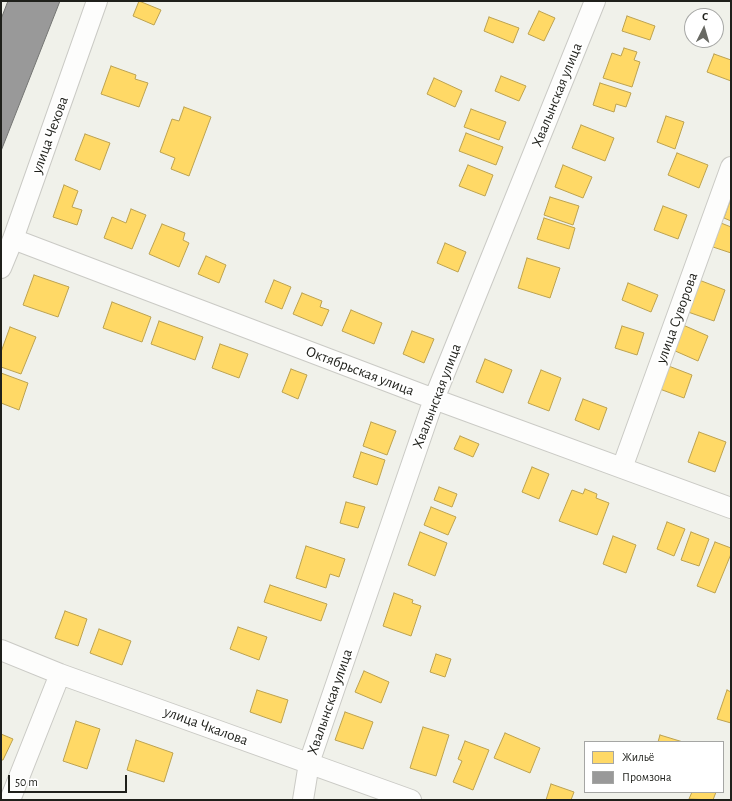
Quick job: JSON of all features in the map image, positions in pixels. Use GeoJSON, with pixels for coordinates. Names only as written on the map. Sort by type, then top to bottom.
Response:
{"type":"FeatureCollection","features":[{"type":"Feature","properties":{"kind":"street","name":"улица Чехова"},"geometry":{"type":"LineString","coordinates":[[1,268],[13,239],[97,1]]}},
{"type":"Feature","properties":{"kind":"street","name":"Хвалынская улица"},"geometry":{"type":"LineString","coordinates":[[303,800],[309,763],[434,399],[595,1]]}},
{"type":"Feature","properties":{"kind":"street","name":"улица Суворова"},"geometry":{"type":"LineString","coordinates":[[622,468],[731,167]]}},
{"type":"Feature","properties":{"kind":"street","name":"Октябрьская улица"},"geometry":{"type":"LineString","coordinates":[[13,239],[434,399],[731,508]]}},
{"type":"Feature","properties":{"kind":"street","name":"улица Чкалова"},"geometry":{"type":"LineString","coordinates":[[1,650],[60,674],[412,800]]}},
{"type":"Feature","properties":{"kind":"street"},"geometry":{"type":"LineString","coordinates":[[10,800],[60,674]]}},
{"type":"Feature","properties":{"kind":"building: Жильё"},"geometry":{"type":"Polygon","coordinates":[[[139,1],[161,10],[154,25],[133,16],[139,1]]]}},
{"type":"Feature","properties":{"kind":"building: Жильё"},"geometry":{"type":"Polygon","coordinates":[[[539,11],[555,18],[544,41],[528,34],[539,11]]]}},
{"type":"Feature","properties":{"kind":"building: Жильё"},"geometry":{"type":"Polygon","coordinates":[[[627,16],[655,26],[650,40],[622,31],[627,16]]]}},
{"type":"Feature","properties":{"kind":"building: Жильё"},"geometry":{"type":"Polygon","coordinates":[[[489,17],[519,28],[513,43],[484,31],[489,17]]]}},
{"type":"Feature","properties":{"kind":"building: Жильё"},"geometry":{"type":"Polygon","coordinates":[[[624,48],[637,52],[634,60],[640,62],[632,87],[603,78],[612,53],[621,56],[624,48]]]}},
{"type":"Feature","properties":{"kind":"building: Жильё"},"geometry":{"type":"Polygon","coordinates":[[[714,54],[731,60],[731,81],[707,72],[714,54]]]}},
{"type":"Feature","properties":{"kind":"building: Жильё"},"geometry":{"type":"Polygon","coordinates":[[[111,66],[136,75],[135,79],[148,83],[139,107],[101,94],[111,66]]]}},
{"type":"Feature","properties":{"kind":"building: Жильё"},"geometry":{"type":"Polygon","coordinates":[[[501,76],[526,86],[519,101],[495,91],[501,76]]]}},
{"type":"Feature","properties":{"kind":"building: Жильё"},"geometry":{"type":"Polygon","coordinates":[[[434,78],[462,91],[455,107],[427,94],[434,78]]]}},
{"type":"Feature","properties":{"kind":"building: Жильё"},"geometry":{"type":"Polygon","coordinates":[[[600,83],[631,93],[626,107],[616,104],[614,112],[593,105],[600,83]]]}},
{"type":"Feature","properties":{"kind":"building: Жильё"},"geometry":{"type":"Polygon","coordinates":[[[184,107],[211,117],[189,176],[171,169],[175,158],[160,152],[172,119],[179,121],[184,107]]]}},
{"type":"Feature","properties":{"kind":"building: Жильё"},"geometry":{"type":"Polygon","coordinates":[[[471,109],[506,122],[499,140],[464,127],[471,109]]]}},
{"type":"Feature","properties":{"kind":"building: Жильё"},"geometry":{"type":"Polygon","coordinates":[[[666,116],[684,122],[675,149],[657,142],[666,116]]]}},
{"type":"Feature","properties":{"kind":"building: Жильё"},"geometry":{"type":"Polygon","coordinates":[[[581,125],[614,138],[605,161],[572,148],[581,125]]]}},
{"type":"Feature","properties":{"kind":"building: Жильё"},"geometry":{"type":"Polygon","coordinates":[[[466,133],[503,147],[496,165],[459,151],[466,133]]]}},
{"type":"Feature","properties":{"kind":"building: Жильё"},"geometry":{"type":"Polygon","coordinates":[[[85,134],[110,143],[100,170],[75,160],[85,134]]]}},
{"type":"Feature","properties":{"kind":"building: Жильё"},"geometry":{"type":"Polygon","coordinates":[[[677,153],[708,165],[699,188],[668,175],[677,153]]]}},
{"type":"Feature","properties":{"kind":"building: Жильё"},"geometry":{"type":"Polygon","coordinates":[[[468,165],[493,175],[485,196],[459,186],[468,165]]]}},
{"type":"Feature","properties":{"kind":"building: Жильё"},"geometry":{"type":"Polygon","coordinates":[[[563,165],[592,177],[583,198],[555,187],[563,165]]]}},
{"type":"Feature","properties":{"kind":"building: Жильё"},"geometry":{"type":"Polygon","coordinates":[[[64,185],[78,191],[72,207],[82,210],[77,225],[53,217],[64,185]]]}},
{"type":"Feature","properties":{"kind":"building: Жильё"},"geometry":{"type":"Polygon","coordinates":[[[550,197],[579,206],[573,225],[544,215],[550,197]]]}},
{"type":"Feature","properties":{"kind":"building: Жильё"},"geometry":{"type":"Polygon","coordinates":[[[731,201],[731,221],[724,218],[731,201]]]}},
{"type":"Feature","properties":{"kind":"building: Жильё"},"geometry":{"type":"Polygon","coordinates":[[[663,206],[687,215],[678,239],[654,230],[663,206]]]}},
{"type":"Feature","properties":{"kind":"building: Жильё"},"geometry":{"type":"Polygon","coordinates":[[[131,209],[146,215],[132,249],[104,238],[112,217],[126,223],[131,209]]]}},
{"type":"Feature","properties":{"kind":"building: Жильё"},"geometry":{"type":"Polygon","coordinates":[[[544,218],[575,228],[569,249],[537,239],[544,218]]]}},
{"type":"Feature","properties":{"kind":"building: Жильё"},"geometry":{"type":"Polygon","coordinates":[[[721,223],[731,227],[731,253],[713,247],[721,223]]]}},
{"type":"Feature","properties":{"kind":"building: Жильё"},"geometry":{"type":"Polygon","coordinates":[[[162,224],[185,233],[183,240],[189,243],[179,267],[149,254],[162,224]]]}},
{"type":"Feature","properties":{"kind":"building: Жильё"},"geometry":{"type":"Polygon","coordinates":[[[445,243],[466,252],[458,272],[437,263],[445,243]]]}},
{"type":"Feature","properties":{"kind":"building: Жильё"},"geometry":{"type":"Polygon","coordinates":[[[206,256],[226,265],[219,283],[198,274],[206,256]]]}},
{"type":"Feature","properties":{"kind":"building: Жильё"},"geometry":{"type":"Polygon","coordinates":[[[527,258],[560,268],[550,298],[518,288],[527,258]]]}},
{"type":"Feature","properties":{"kind":"building: Жильё"},"geometry":{"type":"Polygon","coordinates":[[[34,275],[69,287],[58,317],[23,305],[34,275]]]}},
{"type":"Feature","properties":{"kind":"building: Жильё"},"geometry":{"type":"Polygon","coordinates":[[[274,280],[291,287],[282,309],[265,302],[274,280]]]}},
{"type":"Feature","properties":{"kind":"building: Жильё"},"geometry":{"type":"Polygon","coordinates":[[[699,280],[725,290],[714,321],[688,312],[699,280]]]}},
{"type":"Feature","properties":{"kind":"building: Жильё"},"geometry":{"type":"Polygon","coordinates":[[[628,283],[658,295],[651,312],[622,300],[628,283]]]}},
{"type":"Feature","properties":{"kind":"building: Жильё"},"geometry":{"type":"Polygon","coordinates":[[[302,293],[322,301],[320,307],[329,310],[322,326],[293,314],[302,293]]]}},
{"type":"Feature","properties":{"kind":"building: Жильё"},"geometry":{"type":"Polygon","coordinates":[[[112,302],[151,317],[142,342],[103,328],[112,302]]]}},
{"type":"Feature","properties":{"kind":"building: Жильё"},"geometry":{"type":"Polygon","coordinates":[[[351,310],[382,323],[374,344],[342,331],[351,310]]]}},
{"type":"Feature","properties":{"kind":"building: Жильё"},"geometry":{"type":"Polygon","coordinates":[[[159,321],[203,337],[195,360],[151,344],[159,321]]]}},
{"type":"Feature","properties":{"kind":"building: Жильё"},"geometry":{"type":"Polygon","coordinates":[[[683,325],[708,336],[698,361],[673,350],[683,325]]]}},
{"type":"Feature","properties":{"kind":"building: Жильё"},"geometry":{"type":"Polygon","coordinates":[[[622,326],[644,333],[637,355],[615,348],[622,326]]]}},
{"type":"Feature","properties":{"kind":"building: Жильё"},"geometry":{"type":"Polygon","coordinates":[[[10,327],[36,337],[21,374],[1,367],[1,352],[10,327]]]}},
{"type":"Feature","properties":{"kind":"building: Жильё"},"geometry":{"type":"Polygon","coordinates":[[[412,331],[434,339],[424,363],[403,354],[412,331]]]}},
{"type":"Feature","properties":{"kind":"building: Жильё"},"geometry":{"type":"Polygon","coordinates":[[[220,344],[248,354],[239,378],[212,368],[220,344]]]}},
{"type":"Feature","properties":{"kind":"building: Жильё"},"geometry":{"type":"Polygon","coordinates":[[[485,359],[512,370],[503,393],[476,382],[485,359]]]}},
{"type":"Feature","properties":{"kind":"building: Жильё"},"geometry":{"type":"Polygon","coordinates":[[[666,365],[692,375],[684,398],[657,388],[666,365]]]}},
{"type":"Feature","properties":{"kind":"building: Жильё"},"geometry":{"type":"Polygon","coordinates":[[[291,369],[307,375],[298,399],[282,392],[291,369]]]}},
{"type":"Feature","properties":{"kind":"building: Жильё"},"geometry":{"type":"Polygon","coordinates":[[[541,370],[561,378],[549,411],[528,403],[541,370]]]}},
{"type":"Feature","properties":{"kind":"building: Жильё"},"geometry":{"type":"Polygon","coordinates":[[[1,373],[28,383],[19,410],[1,403],[1,373]]]}},
{"type":"Feature","properties":{"kind":"building: Жильё"},"geometry":{"type":"Polygon","coordinates":[[[583,399],[607,408],[599,430],[575,420],[583,399]]]}},
{"type":"Feature","properties":{"kind":"building: Жильё"},"geometry":{"type":"Polygon","coordinates":[[[371,422],[396,431],[387,455],[363,446],[371,422]]]}},
{"type":"Feature","properties":{"kind":"building: Жильё"},"geometry":{"type":"Polygon","coordinates":[[[699,432],[726,442],[715,472],[688,462],[699,432]]]}},
{"type":"Feature","properties":{"kind":"building: Жильё"},"geometry":{"type":"Polygon","coordinates":[[[460,436],[479,444],[473,457],[454,449],[460,436]]]}},
{"type":"Feature","properties":{"kind":"building: Жильё"},"geometry":{"type":"Polygon","coordinates":[[[361,452],[385,460],[377,485],[353,477],[361,452]]]}},
{"type":"Feature","properties":{"kind":"building: Жильё"},"geometry":{"type":"Polygon","coordinates":[[[532,467],[549,474],[539,499],[522,492],[532,467]]]}},
{"type":"Feature","properties":{"kind":"building: Жильё"},"geometry":{"type":"Polygon","coordinates":[[[439,487],[457,494],[452,507],[434,500],[439,487]]]}},
{"type":"Feature","properties":{"kind":"building: Жильё"},"geometry":{"type":"Polygon","coordinates":[[[585,489],[597,494],[596,498],[609,503],[597,535],[559,521],[572,490],[583,494],[585,489]]]}},
{"type":"Feature","properties":{"kind":"building: Жильё"},"geometry":{"type":"Polygon","coordinates":[[[346,502],[365,507],[358,528],[340,523],[346,502]]]}},
{"type":"Feature","properties":{"kind":"building: Жильё"},"geometry":{"type":"Polygon","coordinates":[[[431,507],[456,517],[448,535],[424,525],[431,507]]]}},
{"type":"Feature","properties":{"kind":"building: Жильё"},"geometry":{"type":"Polygon","coordinates":[[[667,522],[685,529],[674,556],[657,549],[667,522]]]}},
{"type":"Feature","properties":{"kind":"building: Жильё"},"geometry":{"type":"Polygon","coordinates":[[[420,532],[447,543],[435,576],[408,565],[420,532]]]}},
{"type":"Feature","properties":{"kind":"building: Жильё"},"geometry":{"type":"Polygon","coordinates":[[[691,532],[709,539],[699,566],[681,560],[691,532]]]}},
{"type":"Feature","properties":{"kind":"building: Жильё"},"geometry":{"type":"Polygon","coordinates":[[[613,536],[636,545],[626,573],[603,564],[613,536]]]}},
{"type":"Feature","properties":{"kind":"building: Жильё"},"geometry":{"type":"Polygon","coordinates":[[[715,542],[731,548],[731,554],[715,593],[697,586],[715,542]]]}},
{"type":"Feature","properties":{"kind":"building: Жильё"},"geometry":{"type":"Polygon","coordinates":[[[306,546],[345,559],[339,577],[330,574],[326,588],[296,578],[306,546]]]}},
{"type":"Feature","properties":{"kind":"building: Жильё"},"geometry":{"type":"Polygon","coordinates":[[[270,585],[327,604],[321,621],[264,602],[270,585]]]}},
{"type":"Feature","properties":{"kind":"building: Жильё"},"geometry":{"type":"Polygon","coordinates":[[[394,593],[413,600],[412,603],[421,606],[411,636],[383,626],[394,593]]]}},
{"type":"Feature","properties":{"kind":"building: Жильё"},"geometry":{"type":"Polygon","coordinates":[[[65,611],[87,619],[78,646],[55,638],[65,611]]]}},
{"type":"Feature","properties":{"kind":"building: Жильё"},"geometry":{"type":"Polygon","coordinates":[[[238,627],[267,637],[259,660],[230,649],[238,627]]]}},
{"type":"Feature","properties":{"kind":"building: Жильё"},"geometry":{"type":"Polygon","coordinates":[[[99,629],[131,641],[122,665],[90,653],[99,629]]]}},
{"type":"Feature","properties":{"kind":"building: Жильё"},"geometry":{"type":"Polygon","coordinates":[[[436,654],[451,659],[445,677],[430,672],[436,654]]]}},
{"type":"Feature","properties":{"kind":"building: Жильё"},"geometry":{"type":"Polygon","coordinates":[[[364,671],[389,682],[381,703],[355,692],[364,671]]]}},
{"type":"Feature","properties":{"kind":"building: Жильё"},"geometry":{"type":"Polygon","coordinates":[[[257,690],[288,700],[281,723],[250,712],[257,690]]]}},
{"type":"Feature","properties":{"kind":"building: Жильё"},"geometry":{"type":"Polygon","coordinates":[[[727,690],[731,692],[731,723],[717,719],[727,690]]]}},
{"type":"Feature","properties":{"kind":"building: Жильё"},"geometry":{"type":"Polygon","coordinates":[[[345,712],[373,722],[363,749],[335,740],[345,712]]]}},
{"type":"Feature","properties":{"kind":"building: Жильё"},"geometry":{"type":"Polygon","coordinates":[[[76,721],[100,729],[87,769],[63,761],[76,721]]]}},
{"type":"Feature","properties":{"kind":"building: Жильё"},"geometry":{"type":"Polygon","coordinates":[[[423,727],[449,735],[436,776],[410,768],[423,727]]]}},
{"type":"Feature","properties":{"kind":"building: Жильё"},"geometry":{"type":"Polygon","coordinates":[[[505,733],[540,748],[530,773],[494,758],[505,733]]]}},
{"type":"Feature","properties":{"kind":"building: Жильё"},"geometry":{"type":"Polygon","coordinates":[[[1,734],[13,739],[3,760],[1,760],[1,734]]]}},
{"type":"Feature","properties":{"kind":"building: Жильё"},"geometry":{"type":"Polygon","coordinates":[[[660,735],[680,741],[658,741],[660,735]]]}},
{"type":"Feature","properties":{"kind":"building: Жильё"},"geometry":{"type":"Polygon","coordinates":[[[136,740],[173,753],[164,782],[127,770],[136,740]]]}},
{"type":"Feature","properties":{"kind":"building: Жильё"},"geometry":{"type":"Polygon","coordinates":[[[465,741],[489,750],[473,790],[453,782],[462,761],[458,759],[465,741]]]}},
{"type":"Feature","properties":{"kind":"building: Жильё"},"geometry":{"type":"Polygon","coordinates":[[[551,784],[574,792],[571,800],[546,800],[551,784]]]}},
{"type":"Feature","properties":{"kind":"building: Жильё"},"geometry":{"type":"Polygon","coordinates":[[[692,793],[716,793],[713,800],[689,799],[692,793]]]}},
{"type":"Feature","properties":{"kind":"building: Промзона"},"geometry":{"type":"Polygon","coordinates":[[[8,1],[60,1],[1,151],[1,19],[8,1]]]}}]}
